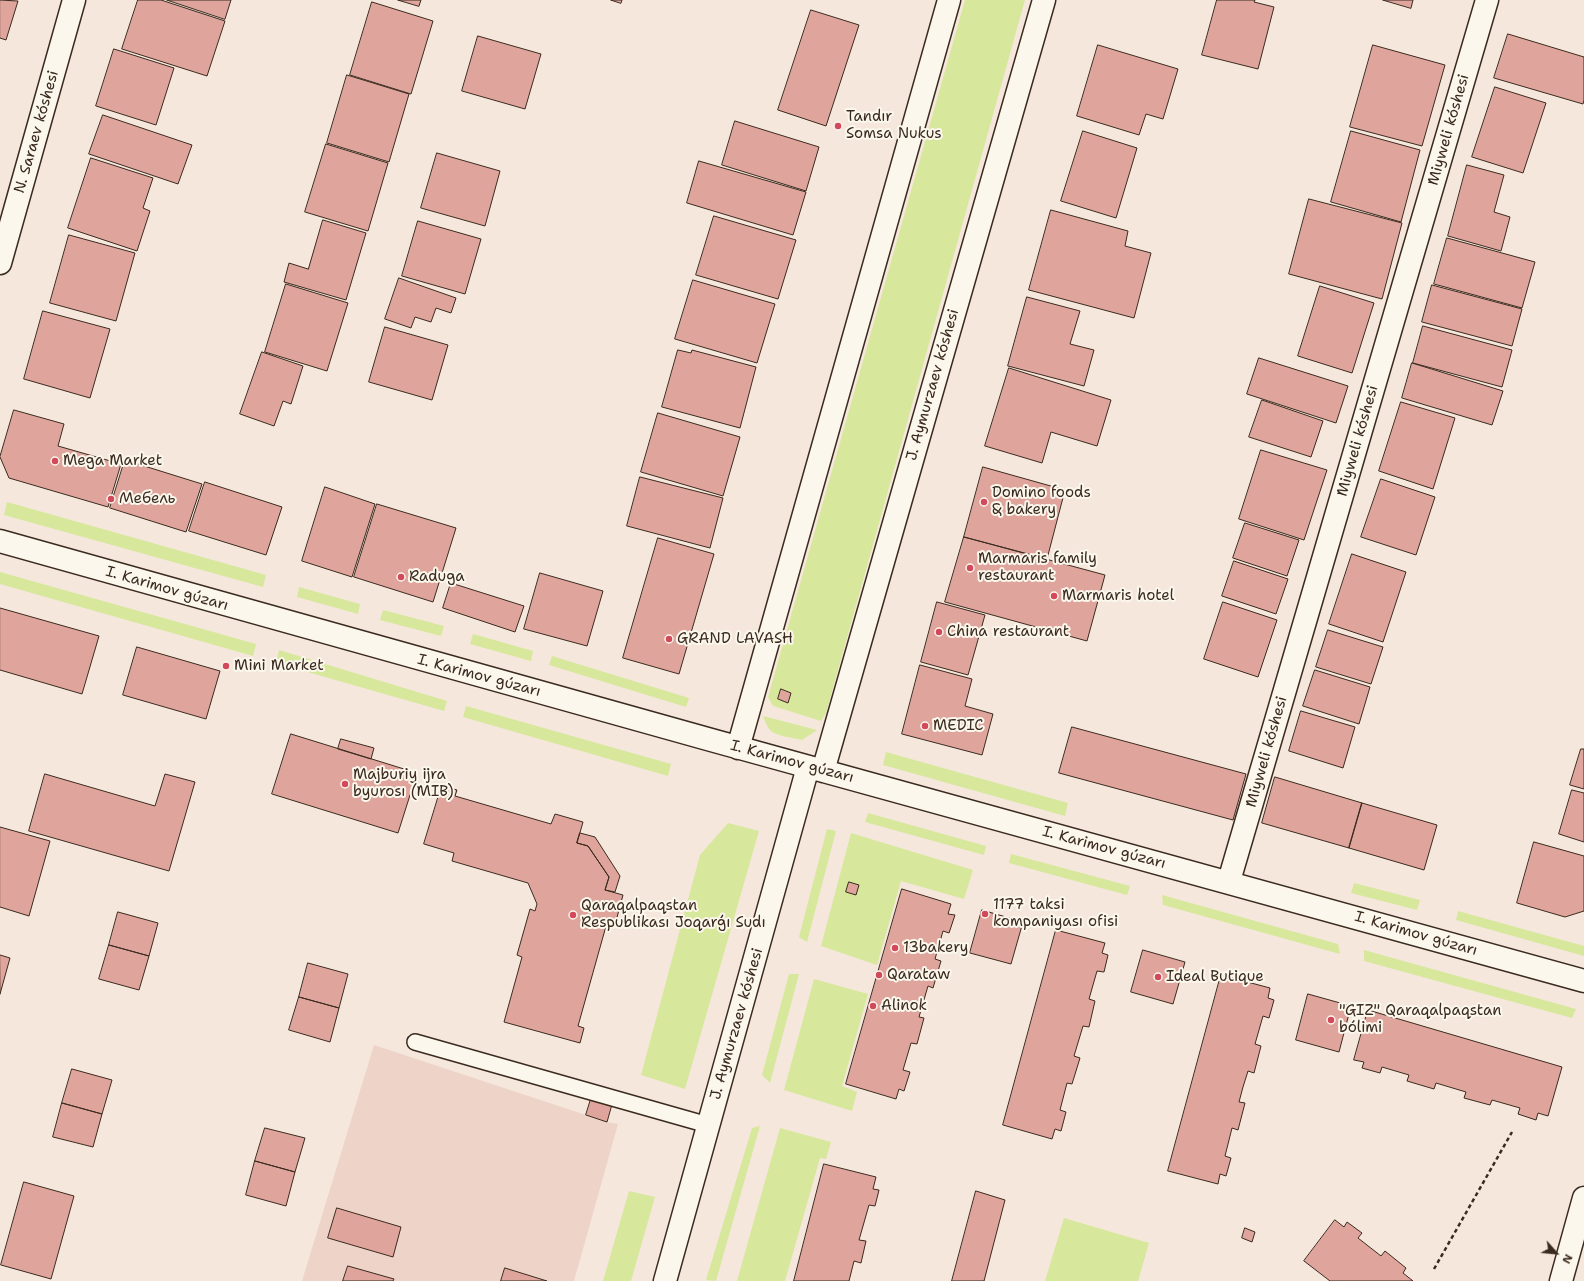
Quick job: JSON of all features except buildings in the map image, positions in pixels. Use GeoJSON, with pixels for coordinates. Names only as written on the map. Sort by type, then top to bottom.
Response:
{"type":"FeatureCollection","features":[{"type":"Feature","properties":{"kind":"street","name":"N. Saraev kóshesi"},"geometry":{"type":"LineString","coordinates":[[0,263],[74,0]]}},
{"type":"Feature","properties":{"kind":"street"},"geometry":{"type":"LineString","coordinates":[[738,748],[949,0]]}},
{"type":"Feature","properties":{"kind":"street","name":"J. Aymurzaev kóshesi"},"geometry":{"type":"LineString","coordinates":[[665,1281],[708,1125],[1044,0]]}},
{"type":"Feature","properties":{"kind":"street","name":"Miyweli kóshesi"},"geometry":{"type":"LineString","coordinates":[[1229,881],[1487,0]]}},
{"type":"Feature","properties":{"kind":"street","name":"I. Karimov gúzarı"},"geometry":{"type":"LineString","coordinates":[[0,541],[275,620],[738,748],[1229,881],[1584,981]]}},
{"type":"Feature","properties":{"kind":"street"},"geometry":{"type":"LineString","coordinates":[[1561,1281],[1584,1198]]}},
{"type":"Feature","properties":{"kind":"lane"},"geometry":{"type":"LineString","coordinates":[[415,1042],[708,1125]]}},
{"type":"Feature","properties":{"kind":"path"},"geometry":{"type":"LineString","coordinates":[[1434,1269],[1512,1132]]}},
{"type":"Feature","properties":{"kind":"shaded area"},"geometry":{"type":"Polygon","coordinates":[[[374,1045],[607,1122],[618,1124],[574,1281],[302,1281],[374,1045]]]}},
{"type":"Feature","properties":{"kind":"green space"},"geometry":{"type":"Polygon","coordinates":[[[965,0],[1025,0],[826,713],[821,721],[773,706],[768,697],[965,0]]]}},
{"type":"Feature","properties":{"kind":"green space"},"geometry":{"type":"Polygon","coordinates":[[[7,502],[266,575],[263,587],[4,515],[7,502]]]}},
{"type":"Feature","properties":{"kind":"green space"},"geometry":{"type":"Polygon","coordinates":[[[0,572],[256,644],[253,656],[0,584],[0,572]]]}},
{"type":"Feature","properties":{"kind":"green space"},"geometry":{"type":"Polygon","coordinates":[[[299,587],[360,604],[358,614],[297,597],[299,587]]]}},
{"type":"Feature","properties":{"kind":"green space"},"geometry":{"type":"Polygon","coordinates":[[[383,610],[444,626],[441,636],[380,620],[383,610]]]}},
{"type":"Feature","properties":{"kind":"green space"},"geometry":{"type":"Polygon","coordinates":[[[473,634],[533,651],[531,661],[470,644],[473,634]]]}},
{"type":"Feature","properties":{"kind":"green space"},"geometry":{"type":"Polygon","coordinates":[[[279,650],[447,701],[444,711],[276,663],[279,650]]]}},
{"type":"Feature","properties":{"kind":"green space"},"geometry":{"type":"Polygon","coordinates":[[[552,656],[689,698],[686,707],[549,665],[552,656]]]}},
{"type":"Feature","properties":{"kind":"green space"},"geometry":{"type":"Polygon","coordinates":[[[466,706],[671,764],[668,776],[463,717],[466,706]]]}},
{"type":"Feature","properties":{"kind":"green space"},"geometry":{"type":"Polygon","coordinates":[[[763,716],[817,730],[802,740],[781,736],[771,731],[763,716]]]}},
{"type":"Feature","properties":{"kind":"green space"},"geometry":{"type":"Polygon","coordinates":[[[886,752],[1068,803],[1065,816],[883,765],[886,752]]]}},
{"type":"Feature","properties":{"kind":"green space"},"geometry":{"type":"Polygon","coordinates":[[[868,813],[986,846],[984,855],[865,822],[868,813]]]}},
{"type":"Feature","properties":{"kind":"green space"},"geometry":{"type":"Polygon","coordinates":[[[728,823],[759,831],[685,1089],[641,1075],[700,855],[728,823]]]}},
{"type":"Feature","properties":{"kind":"green space"},"geometry":{"type":"Polygon","coordinates":[[[827,829],[836,831],[807,942],[799,937],[827,829]]]}},
{"type":"Feature","properties":{"kind":"green space"},"geometry":{"type":"Polygon","coordinates":[[[851,833],[973,870],[964,899],[901,881],[877,965],[821,946],[851,833]]]}},
{"type":"Feature","properties":{"kind":"green space"},"geometry":{"type":"Polygon","coordinates":[[[1011,854],[1130,886],[1127,895],[1009,863],[1011,854]]]}},
{"type":"Feature","properties":{"kind":"green space"},"geometry":{"type":"Polygon","coordinates":[[[1354,883],[1420,900],[1417,910],[1351,893],[1354,883]]]}},
{"type":"Feature","properties":{"kind":"green space"},"geometry":{"type":"Polygon","coordinates":[[[1162,895],[1338,944],[1340,954],[1163,905],[1162,895]]]}},
{"type":"Feature","properties":{"kind":"green space"},"geometry":{"type":"Polygon","coordinates":[[[1458,911],[1584,946],[1584,956],[1456,920],[1458,911]]]}},
{"type":"Feature","properties":{"kind":"green space"},"geometry":{"type":"Polygon","coordinates":[[[1364,950],[1576,1009],[1572,1018],[1364,961],[1364,950]]]}},
{"type":"Feature","properties":{"kind":"green space"},"geometry":{"type":"Polygon","coordinates":[[[789,974],[799,974],[770,1083],[762,1075],[789,974]]]}},
{"type":"Feature","properties":{"kind":"green space"},"geometry":{"type":"Polygon","coordinates":[[[814,979],[868,994],[842,1086],[857,1092],[852,1111],[784,1090],[814,979]]]}},
{"type":"Feature","properties":{"kind":"green space"},"geometry":{"type":"Polygon","coordinates":[[[760,1126],[716,1281],[706,1280],[752,1128],[760,1126]]]}},
{"type":"Feature","properties":{"kind":"green space"},"geometry":{"type":"Polygon","coordinates":[[[780,1128],[831,1142],[826,1159],[820,1158],[785,1281],[737,1281],[780,1128]]]}},
{"type":"Feature","properties":{"kind":"green space"},"geometry":{"type":"Polygon","coordinates":[[[629,1191],[655,1197],[631,1281],[603,1281],[629,1191]]]}},
{"type":"Feature","properties":{"kind":"green space"},"geometry":{"type":"Polygon","coordinates":[[[1064,1218],[1149,1243],[1138,1281],[1045,1281],[1064,1218]]]}},
{"type":"Feature","properties":{"kind":"place","name":"Tandır Somsa Nukus"},"geometry":{"type":"Point","coordinates":[838,126]}},
{"type":"Feature","properties":{"kind":"place","name":"Mega Market"},"geometry":{"type":"Point","coordinates":[55,461]}},
{"type":"Feature","properties":{"kind":"place","name":"Мебель"},"geometry":{"type":"Point","coordinates":[111,499]}},
{"type":"Feature","properties":{"kind":"place","name":"Domino foods & bakery"},"geometry":{"type":"Point","coordinates":[984,502]}},
{"type":"Feature","properties":{"kind":"place","name":"Marmaris family restaurant"},"geometry":{"type":"Point","coordinates":[970,568]}},
{"type":"Feature","properties":{"kind":"place","name":"Raduga"},"geometry":{"type":"Point","coordinates":[401,577]}},
{"type":"Feature","properties":{"kind":"place","name":"Marmaris hotel"},"geometry":{"type":"Point","coordinates":[1054,596]}},
{"type":"Feature","properties":{"kind":"place","name":"China restaurant"},"geometry":{"type":"Point","coordinates":[939,632]}},
{"type":"Feature","properties":{"kind":"place","name":"GRAND LAVASH"},"geometry":{"type":"Point","coordinates":[669,639]}},
{"type":"Feature","properties":{"kind":"place","name":"Mini Market"},"geometry":{"type":"Point","coordinates":[226,666]}},
{"type":"Feature","properties":{"kind":"place","name":"MEDIC"},"geometry":{"type":"Point","coordinates":[925,726]}},
{"type":"Feature","properties":{"kind":"place","name":"Majburiy ijra byurosı (MIB)"},"geometry":{"type":"Point","coordinates":[345,784]}},
{"type":"Feature","properties":{"kind":"place","name":"1177 taksi kompaniyası ofisi"},"geometry":{"type":"Point","coordinates":[985,914]}},
{"type":"Feature","properties":{"kind":"place","name":"Qaraqalpaqstan Respublikası Joqarǵı Sudı"},"geometry":{"type":"Point","coordinates":[573,915]}},
{"type":"Feature","properties":{"kind":"place","name":"13bakery"},"geometry":{"type":"Point","coordinates":[895,948]}},
{"type":"Feature","properties":{"kind":"place","name":"Qarataw"},"geometry":{"type":"Point","coordinates":[879,975]}},
{"type":"Feature","properties":{"kind":"place","name":"Ideal Butique"},"geometry":{"type":"Point","coordinates":[1158,977]}},
{"type":"Feature","properties":{"kind":"place","name":"Alinok"},"geometry":{"type":"Point","coordinates":[873,1006]}},
{"type":"Feature","properties":{"kind":"place","name":"\"GIZ\" Qaraqalpaqstan bólimi"},"geometry":{"type":"Point","coordinates":[1331,1020]}}]}
